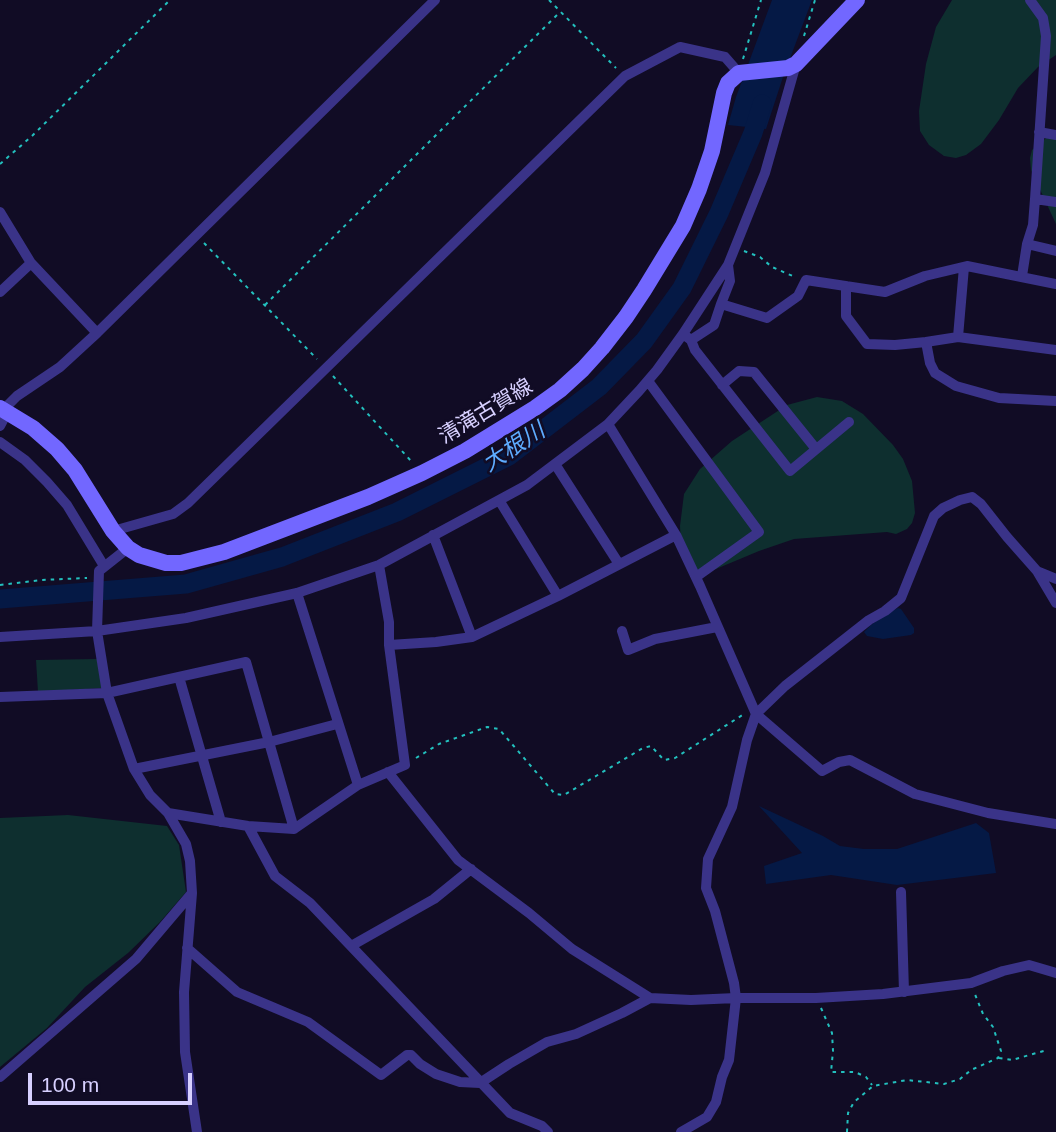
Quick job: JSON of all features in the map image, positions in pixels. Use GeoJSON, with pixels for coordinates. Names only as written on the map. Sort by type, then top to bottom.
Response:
{"type":"FeatureCollection","features":[{"type":"Feature","properties":{"kind":"main road"},"geometry":{"type":"LineString","coordinates":[[743,72],[792,66],[857,0]]}},
{"type":"Feature","properties":{"kind":"main road","name":"清滝古賀線"},"geometry":{"type":"LineString","coordinates":[[3,414],[33,428],[57,449],[75,470],[113,531],[128,548],[139,555],[166,563],[181,563],[224,552],[422,473],[465,451],[535,408],[560,390],[602,348],[644,290],[683,226],[712,151],[727,83],[743,72]]}},
{"type":"Feature","properties":{"kind":"street"},"geometry":{"type":"LineString","coordinates":[[3,414],[16,396],[60,367],[97,333],[435,0]]}},
{"type":"Feature","properties":{"kind":"street"},"geometry":{"type":"LineString","coordinates":[[1022,276],[1033,225],[1039,132],[1050,67],[1043,18],[1030,0]]}},
{"type":"Feature","properties":{"kind":"street"},"geometry":{"type":"LineString","coordinates":[[113,531],[173,514],[188,503],[625,76],[680,47],[725,57],[743,72]]}},
{"type":"Feature","properties":{"kind":"street"},"geometry":{"type":"LineString","coordinates":[[0,637],[186,618],[297,593],[379,565],[527,485],[608,424],[687,337],[728,265],[765,173],[792,66]]}},
{"type":"Feature","properties":{"kind":"street"},"geometry":{"type":"LineString","coordinates":[[1039,132],[1056,135]]}},
{"type":"Feature","properties":{"kind":"street"},"geometry":{"type":"LineString","coordinates":[[1035,199],[1056,202]]}},
{"type":"Feature","properties":{"kind":"street"},"geometry":{"type":"LineString","coordinates":[[0,212],[31,263],[97,333]]}},
{"type":"Feature","properties":{"kind":"street"},"geometry":{"type":"LineString","coordinates":[[1027,244],[1056,251]]}},
{"type":"Feature","properties":{"kind":"street"},"geometry":{"type":"LineString","coordinates":[[0,292],[31,263]]}},
{"type":"Feature","properties":{"kind":"street"},"geometry":{"type":"LineString","coordinates":[[687,337],[713,325],[730,281],[728,265]]}},
{"type":"Feature","properties":{"kind":"street"},"geometry":{"type":"LineString","coordinates":[[721,303],[767,318],[798,296],[806,280],[885,292],[925,276],[967,266],[1056,284]]}},
{"type":"Feature","properties":{"kind":"street"},"geometry":{"type":"LineString","coordinates":[[958,337],[964,267]]}},
{"type":"Feature","properties":{"kind":"street"},"geometry":{"type":"LineString","coordinates":[[846,286],[846,316],[867,344],[895,345],[958,337],[1056,350]]}},
{"type":"Feature","properties":{"kind":"street"},"geometry":{"type":"LineString","coordinates":[[687,337],[695,351],[790,471],[849,422]]}},
{"type":"Feature","properties":{"kind":"street"},"geometry":{"type":"LineString","coordinates":[[926,342],[935,373],[956,386],[999,398],[1056,401]]}},
{"type":"Feature","properties":{"kind":"street"},"geometry":{"type":"LineString","coordinates":[[722,385],[739,370],[754,372],[816,449]]}},
{"type":"Feature","properties":{"kind":"street"},"geometry":{"type":"LineString","coordinates":[[648,381],[759,532],[696,577]]}},
{"type":"Feature","properties":{"kind":"street"},"geometry":{"type":"LineString","coordinates":[[608,424],[676,535],[756,714],[822,771],[849,760],[915,793],[988,813],[1056,824]]}},
{"type":"Feature","properties":{"kind":"street"},"geometry":{"type":"LineString","coordinates":[[0,442],[25,460],[67,505],[100,574],[97,628],[107,693],[134,769],[150,795],[168,813],[186,844],[192,893],[184,992],[186,1052],[197,1132]]}},
{"type":"Feature","properties":{"kind":"street"},"geometry":{"type":"LineString","coordinates":[[555,464],[619,565]]}},
{"type":"Feature","properties":{"kind":"street"},"geometry":{"type":"LineString","coordinates":[[681,1132],[707,1117],[716,1102],[729,1060],[736,998],[734,982],[724,940],[706,888],[709,859],[732,807],[747,740],[756,714],[785,686],[901,598],[934,516],[960,500],[972,498],[981,504],[1037,570],[1056,603]]}},
{"type":"Feature","properties":{"kind":"street"},"geometry":{"type":"LineString","coordinates":[[499,500],[558,596]]}},
{"type":"Feature","properties":{"kind":"street"},"geometry":{"type":"LineString","coordinates":[[433,535],[472,637]]}},
{"type":"Feature","properties":{"kind":"street"},"geometry":{"type":"LineString","coordinates":[[389,645],[472,637],[676,535]]}},
{"type":"Feature","properties":{"kind":"street"},"geometry":{"type":"LineString","coordinates":[[100,574],[128,548]]}},
{"type":"Feature","properties":{"kind":"street"},"geometry":{"type":"LineString","coordinates":[[168,813],[248,826],[294,829],[358,785],[405,765],[389,645],[389,622],[379,565]]}},
{"type":"Feature","properties":{"kind":"street"},"geometry":{"type":"LineString","coordinates":[[1037,570],[1056,579]]}},
{"type":"Feature","properties":{"kind":"street"},"geometry":{"type":"LineString","coordinates":[[297,593],[358,785]]}},
{"type":"Feature","properties":{"kind":"street"},"geometry":{"type":"LineString","coordinates":[[622,631],[628,650],[655,639],[717,627]]}},
{"type":"Feature","properties":{"kind":"street"},"geometry":{"type":"LineString","coordinates":[[0,697],[107,693],[246,662],[294,829]]}},
{"type":"Feature","properties":{"kind":"street"},"geometry":{"type":"LineString","coordinates":[[179,677],[222,822]]}},
{"type":"Feature","properties":{"kind":"street"},"geometry":{"type":"LineString","coordinates":[[134,769],[269,742],[337,724]]}},
{"type":"Feature","properties":{"kind":"street"},"geometry":{"type":"LineString","coordinates":[[388,772],[458,860],[572,949],[650,998],[816,998],[904,992],[971,983],[1029,965],[1056,973]]}},
{"type":"Feature","properties":{"kind":"street"},"geometry":{"type":"LineString","coordinates":[[248,826],[275,876],[310,903],[510,1114],[542,1126],[548,1132]]}},
{"type":"Feature","properties":{"kind":"street"},"geometry":{"type":"LineString","coordinates":[[351,946],[434,899],[471,869]]}},
{"type":"Feature","properties":{"kind":"street"},"geometry":{"type":"LineString","coordinates":[[901,892],[904,992]]}},
{"type":"Feature","properties":{"kind":"street"},"geometry":{"type":"LineString","coordinates":[[0,1077],[136,959],[192,893]]}},
{"type":"Feature","properties":{"kind":"street"},"geometry":{"type":"LineString","coordinates":[[187,948],[237,992],[308,1022],[381,1075],[407,1055],[411,1055],[436,1074],[460,1082],[480,1083],[547,1042],[576,1034],[650,998]]}},
{"type":"Feature","properties":{"kind":"path"},"geometry":{"type":"LineString","coordinates":[[0,164],[170,0]]}},
{"type":"Feature","properties":{"kind":"path"},"geometry":{"type":"LineString","coordinates":[[549,0],[625,76]]}},
{"type":"Feature","properties":{"kind":"path"},"geometry":{"type":"LineString","coordinates":[[743,72],[761,0]]}},
{"type":"Feature","properties":{"kind":"path"},"geometry":{"type":"LineString","coordinates":[[803,38],[815,0]]}},
{"type":"Feature","properties":{"kind":"path"},"geometry":{"type":"LineString","coordinates":[[265,305],[561,12]]}},
{"type":"Feature","properties":{"kind":"path"},"geometry":{"type":"LineString","coordinates":[[197,235],[422,473]]}},
{"type":"Feature","properties":{"kind":"path"},"geometry":{"type":"LineString","coordinates":[[735,248],[760,257],[772,267],[806,280]]}},
{"type":"Feature","properties":{"kind":"path"},"geometry":{"type":"LineString","coordinates":[[0,585],[90,578],[100,574]]}},
{"type":"Feature","properties":{"kind":"path"},"geometry":{"type":"LineString","coordinates":[[405,765],[439,744],[488,727],[499,729],[555,794],[564,795],[643,748],[650,746],[664,760],[675,758],[745,713],[756,714]]}},
{"type":"Feature","properties":{"kind":"path"},"geometry":{"type":"LineString","coordinates":[[971,983],[983,1014],[993,1027],[1001,1051],[998,1058]]}},
{"type":"Feature","properties":{"kind":"path"},"geometry":{"type":"LineString","coordinates":[[816,998],[832,1033],[831,1073],[855,1072],[866,1077],[873,1086]]}},
{"type":"Feature","properties":{"kind":"path"},"geometry":{"type":"LineString","coordinates":[[847,1132],[848,1113],[854,1102],[873,1086],[907,1080],[944,1084],[960,1079],[971,1070],[998,1058],[1012,1060],[1047,1050]]}},
{"type":"Feature","properties":{"kind":"green space"},"geometry":{"type":"Polygon","coordinates":[[[952,0],[1056,0],[1056,55],[1038,67],[1018,88],[981,144],[966,155],[956,158],[944,156],[929,145],[920,131],[919,111],[926,64],[936,27],[952,0]]]}},
{"type":"Feature","properties":{"kind":"green space"},"geometry":{"type":"Polygon","coordinates":[[[1056,133],[1056,224],[1031,170],[1030,158],[1032,150],[1056,133]]]}},
{"type":"Feature","properties":{"kind":"green space"},"geometry":{"type":"Polygon","coordinates":[[[817,397],[842,401],[863,414],[893,445],[903,459],[912,481],[915,513],[912,523],[907,529],[896,534],[887,532],[794,539],[716,569],[695,569],[681,546],[680,526],[684,494],[700,469],[732,441],[787,405],[817,397]]]}},
{"type":"Feature","properties":{"kind":"green space"},"geometry":{"type":"Polygon","coordinates":[[[97,659],[102,688],[38,692],[36,660],[97,659]]]}},
{"type":"Feature","properties":{"kind":"green space"},"geometry":{"type":"Polygon","coordinates":[[[68,815],[167,826],[179,845],[186,892],[128,953],[85,987],[47,1028],[0,1067],[0,818],[68,815]]]}},
{"type":"Feature","properties":{"kind":"water"},"geometry":{"type":"Polygon","coordinates":[[[772,0],[812,0],[766,129],[728,125],[736,97],[772,0]]]}},
{"type":"Feature","properties":{"kind":"water"},"geometry":{"type":"Polygon","coordinates":[[[898,608],[914,628],[914,633],[883,639],[867,636],[864,632],[871,625],[898,608]]]}},
{"type":"Feature","properties":{"kind":"water"},"geometry":{"type":"Polygon","coordinates":[[[759,806],[840,846],[864,849],[897,849],[976,823],[989,833],[996,873],[897,885],[831,875],[766,884],[764,866],[802,853],[759,806]]]}},
{"type":"Feature","properties":{"kind":"waterway","name":"大根川"},"geometry":{"type":"LineString","coordinates":[[0,599],[186,584],[282,557],[397,512],[509,456],[599,387],[644,341],[682,288],[719,213],[753,133],[762,104]]}}]}
